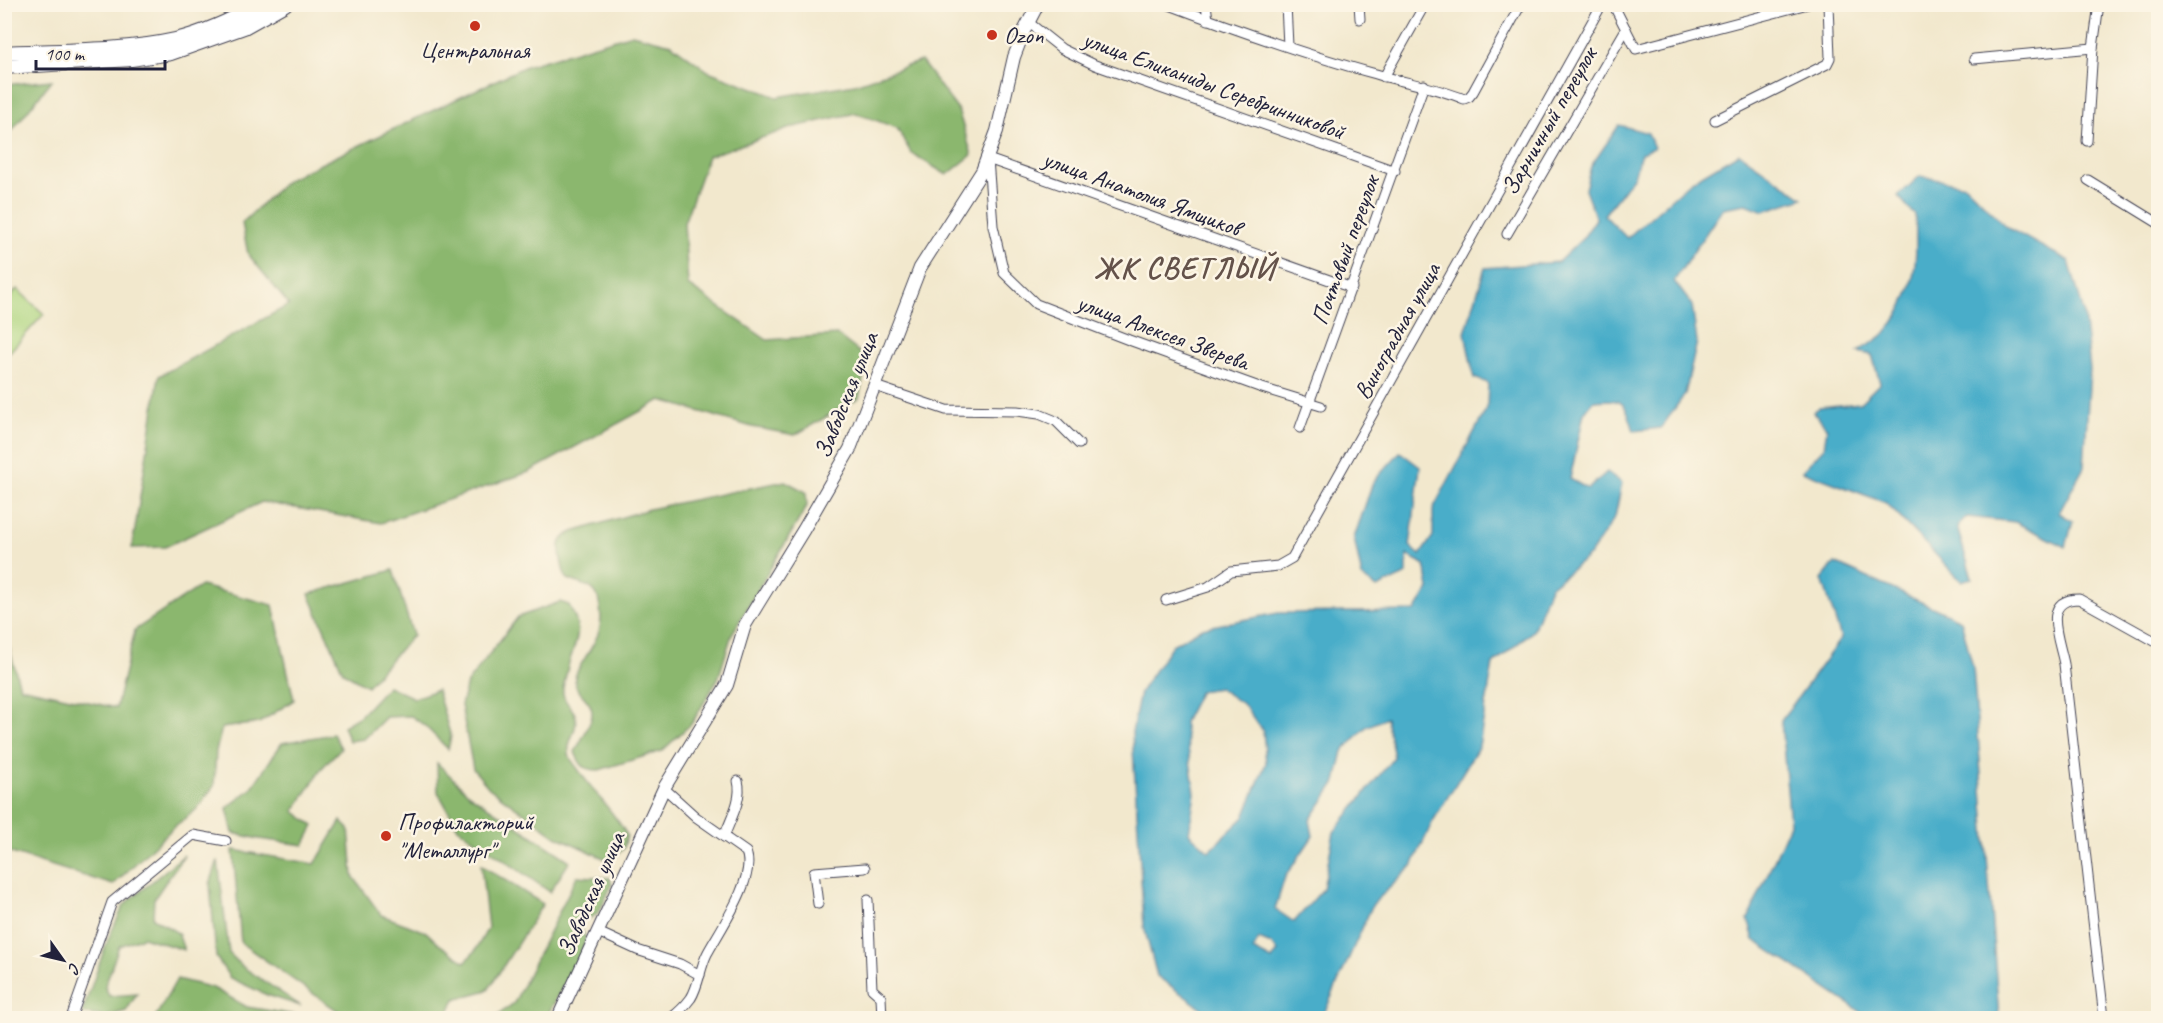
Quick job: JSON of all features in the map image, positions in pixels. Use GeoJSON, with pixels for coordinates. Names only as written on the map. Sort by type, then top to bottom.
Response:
{"type":"FeatureCollection","features":[{"type":"Feature","properties":{"kind":"main road"},"geometry":{"type":"LineString","coordinates":[[4,53],[132,46],[176,39],[240,16],[261,4]]}},
{"type":"Feature","properties":{"kind":"main road"},"geometry":{"type":"LineString","coordinates":[[4,67],[130,59],[171,53],[244,27],[285,4]]}},
{"type":"Feature","properties":{"kind":"street","name":"Заводская улица"},"geometry":{"type":"LineString","coordinates":[[558,1018],[664,788],[723,692],[745,625],[844,460],[920,268],[971,191],[988,159],[997,131],[1014,57],[1038,4]]}},
{"type":"Feature","properties":{"kind":"street"},"geometry":{"type":"LineString","coordinates":[[1167,4],[1288,46],[1384,76],[1424,85],[1464,99],[1469,97],[1521,4]]}},
{"type":"Feature","properties":{"kind":"street"},"geometry":{"type":"LineString","coordinates":[[1206,4],[1208,20]]}},
{"type":"Feature","properties":{"kind":"street"},"geometry":{"type":"LineString","coordinates":[[1286,4],[1288,46]]}},
{"type":"Feature","properties":{"kind":"street"},"geometry":{"type":"LineString","coordinates":[[1359,4],[1360,19]]}},
{"type":"Feature","properties":{"kind":"street"},"geometry":{"type":"LineString","coordinates":[[1384,76],[1425,4]]}},
{"type":"Feature","properties":{"kind":"street","name":"Виноградная улица"},"geometry":{"type":"LineString","coordinates":[[1166,600],[1208,587],[1231,571],[1278,566],[1292,558],[1602,4]]}},
{"type":"Feature","properties":{"kind":"street"},"geometry":{"type":"LineString","coordinates":[[1613,4],[1636,49],[1808,4]]}},
{"type":"Feature","properties":{"kind":"street"},"geometry":{"type":"LineString","coordinates":[[2087,141],[2093,48],[2099,4]]}},
{"type":"Feature","properties":{"kind":"street"},"geometry":{"type":"LineString","coordinates":[[1714,120],[1827,64],[1830,58],[1828,8]]}},
{"type":"Feature","properties":{"kind":"street","name":"улица Еликаниды Серебринниковой"},"geometry":{"type":"LineString","coordinates":[[1028,22],[1062,49],[1095,65],[1395,171]]}},
{"type":"Feature","properties":{"kind":"street","name":"Зарничный переулок"},"geometry":{"type":"LineString","coordinates":[[1507,234],[1626,28]]}},
{"type":"Feature","properties":{"kind":"street"},"geometry":{"type":"LineString","coordinates":[[1974,59],[2093,48]]}},
{"type":"Feature","properties":{"kind":"street","name":"Почтовый переулок"},"geometry":{"type":"LineString","coordinates":[[1300,428],[1395,171],[1424,85]]}},
{"type":"Feature","properties":{"kind":"street","name":"улица Алексея Зверева"},"geometry":{"type":"LineString","coordinates":[[988,159],[993,226],[1004,273],[1042,308],[1262,388],[1321,406]]}},
{"type":"Feature","properties":{"kind":"street","name":"улица Анатолия Ямщиков"},"geometry":{"type":"LineString","coordinates":[[988,159],[1352,288]]}},
{"type":"Feature","properties":{"kind":"street"},"geometry":{"type":"LineString","coordinates":[[2088,180],[2158,223]]}},
{"type":"Feature","properties":{"kind":"street"},"geometry":{"type":"LineString","coordinates":[[875,386],[946,410],[1017,411],[1039,414],[1056,421],[1079,444]]}},
{"type":"Feature","properties":{"kind":"street"},"geometry":{"type":"LineString","coordinates":[[2104,1018],[2065,675],[2054,621],[2056,610],[2066,600],[2079,599],[2158,643]]}},
{"type":"Feature","properties":{"kind":"street"},"geometry":{"type":"LineString","coordinates":[[724,837],[739,794],[738,781]]}},
{"type":"Feature","properties":{"kind":"street"},"geometry":{"type":"LineString","coordinates":[[664,788],[696,817],[746,852],[748,864],[735,901],[708,954],[690,999],[671,1018]]}},
{"type":"Feature","properties":{"kind":"street"},"geometry":{"type":"LineString","coordinates":[[71,1018],[112,902],[193,835],[226,841]]}},
{"type":"Feature","properties":{"kind":"street"},"geometry":{"type":"LineString","coordinates":[[818,904],[814,872],[865,868]]}},
{"type":"Feature","properties":{"kind":"street"},"geometry":{"type":"LineString","coordinates":[[868,900],[872,989],[881,997],[882,1018]]}},
{"type":"Feature","properties":{"kind":"street"},"geometry":{"type":"LineString","coordinates":[[598,932],[645,953],[680,964],[700,975]]}},
{"type":"Feature","properties":{"kind":"green space"},"geometry":{"type":"Polygon","coordinates":[[[632,34],[671,44],[708,71],[777,97],[855,84],[921,61],[958,110],[972,155],[947,175],[911,153],[897,128],[856,113],[794,127],[708,156],[684,223],[688,285],[767,340],[837,335],[867,358],[859,398],[795,435],[752,427],[661,400],[529,472],[381,523],[262,502],[165,547],[132,548],[159,376],[289,305],[248,254],[242,223],[287,180],[526,66],[632,34]]]}},
{"type":"Feature","properties":{"kind":"green space"},"geometry":{"type":"Polygon","coordinates":[[[52,80],[6,138],[5,142],[5,85],[52,80]]]}},
{"type":"Feature","properties":{"kind":"green space"},"geometry":{"type":"Polygon","coordinates":[[[17,289],[44,314],[5,357],[5,303],[17,289]]]}},
{"type":"Feature","properties":{"kind":"green space"},"geometry":{"type":"Polygon","coordinates":[[[785,481],[806,492],[807,506],[732,634],[718,679],[692,723],[662,751],[599,770],[583,766],[575,752],[588,728],[592,714],[589,704],[577,688],[575,678],[597,636],[601,616],[596,593],[566,577],[561,558],[562,540],[573,532],[649,509],[785,481]]]}},
{"type":"Feature","properties":{"kind":"green space"},"geometry":{"type":"Polygon","coordinates":[[[393,570],[413,635],[367,686],[343,672],[309,594],[393,570]]]}},
{"type":"Feature","properties":{"kind":"green space"},"geometry":{"type":"Polygon","coordinates":[[[201,586],[273,605],[294,700],[259,723],[222,728],[216,751],[214,786],[197,809],[174,827],[113,885],[5,851],[5,633],[20,687],[116,708],[135,630],[201,586]]]}},
{"type":"Feature","properties":{"kind":"green space"},"geometry":{"type":"Polygon","coordinates":[[[560,602],[569,605],[578,633],[563,689],[564,697],[576,717],[576,726],[569,747],[570,757],[627,835],[624,848],[610,861],[556,836],[489,788],[473,769],[461,705],[467,683],[518,617],[560,602]]]}},
{"type":"Feature","properties":{"kind":"green space"},"geometry":{"type":"Polygon","coordinates":[[[388,686],[414,698],[437,690],[451,737],[448,749],[425,726],[411,716],[386,717],[364,739],[349,741],[343,726],[360,716],[388,686]]]}},
{"type":"Feature","properties":{"kind":"green space"},"geometry":{"type":"Polygon","coordinates":[[[333,734],[341,748],[322,768],[294,811],[314,826],[304,845],[233,833],[227,808],[251,789],[282,743],[333,734]]]}},
{"type":"Feature","properties":{"kind":"green space"},"geometry":{"type":"Polygon","coordinates":[[[437,763],[470,795],[570,861],[550,892],[458,828],[438,792],[437,763]]]}},
{"type":"Feature","properties":{"kind":"green space"},"geometry":{"type":"Polygon","coordinates":[[[341,821],[349,829],[353,876],[381,915],[426,932],[465,962],[475,951],[488,928],[481,865],[543,904],[488,990],[455,999],[446,1018],[348,1018],[241,943],[233,850],[315,864],[341,821]]]}},
{"type":"Feature","properties":{"kind":"green space"},"geometry":{"type":"Polygon","coordinates":[[[184,855],[154,899],[153,918],[178,933],[184,950],[143,937],[119,946],[105,986],[109,996],[137,994],[126,1011],[105,1017],[82,1013],[108,939],[124,905],[184,855]]]}},
{"type":"Feature","properties":{"kind":"green space"},"geometry":{"type":"Polygon","coordinates":[[[218,860],[229,953],[243,967],[301,1006],[267,995],[230,978],[216,957],[210,884],[218,860]]]}},
{"type":"Feature","properties":{"kind":"green space"},"geometry":{"type":"Polygon","coordinates":[[[577,876],[610,878],[612,885],[599,912],[591,918],[581,916],[578,923],[586,939],[582,951],[546,1018],[494,1018],[514,1003],[577,876]]]}},
{"type":"Feature","properties":{"kind":"green space"},"geometry":{"type":"Polygon","coordinates":[[[177,979],[213,988],[247,1007],[314,1018],[155,1018],[177,979]]]}},
{"type":"Feature","properties":{"kind":"water"},"geometry":{"type":"Polygon","coordinates":[[[1619,125],[1648,133],[1654,148],[1641,153],[1634,176],[1604,215],[1627,238],[1690,182],[1739,153],[1803,198],[1764,211],[1746,204],[1723,208],[1674,281],[1692,305],[1697,342],[1685,394],[1661,428],[1634,431],[1626,408],[1612,400],[1593,401],[1584,413],[1570,479],[1588,489],[1607,472],[1622,483],[1615,517],[1590,555],[1550,587],[1533,631],[1493,664],[1479,746],[1433,821],[1412,866],[1373,904],[1322,1018],[1215,1018],[1157,976],[1144,927],[1132,732],[1140,692],[1172,645],[1202,628],[1278,613],[1415,611],[1429,589],[1425,565],[1407,555],[1407,574],[1377,588],[1362,577],[1354,538],[1373,482],[1400,452],[1420,467],[1410,546],[1420,555],[1433,536],[1433,509],[1487,408],[1488,383],[1474,378],[1465,333],[1485,268],[1558,262],[1583,238],[1596,219],[1585,189],[1591,166],[1619,125]],[[1219,688],[1200,691],[1184,722],[1195,793],[1189,833],[1209,851],[1244,817],[1266,763],[1263,731],[1244,705],[1219,688]],[[1386,718],[1366,727],[1343,751],[1336,782],[1310,820],[1313,836],[1285,877],[1275,909],[1294,922],[1323,889],[1334,832],[1394,757],[1386,718]],[[1259,939],[1253,950],[1272,960],[1278,951],[1271,944],[1259,939]]]}},
{"type":"Feature","properties":{"kind":"water"},"geometry":{"type":"Polygon","coordinates":[[[1920,176],[1965,185],[2008,228],[2069,261],[2084,313],[2090,369],[2084,467],[2059,513],[2073,521],[2066,547],[2015,522],[1967,517],[1957,527],[1972,578],[1961,581],[1886,503],[1802,471],[1824,448],[1827,428],[1813,412],[1819,407],[1860,403],[1880,383],[1872,355],[1858,352],[1888,330],[1898,316],[1910,289],[1915,261],[1915,215],[1898,196],[1920,176]]]}},
{"type":"Feature","properties":{"kind":"water"},"geometry":{"type":"Polygon","coordinates":[[[1835,563],[1961,620],[1973,667],[1999,1018],[1878,1018],[1861,1012],[1754,940],[1748,919],[1790,824],[1781,721],[1841,638],[1822,579],[1835,563]]]}},
{"type":"Feature","properties":{"kind":"place","name":"Центральная"},"geometry":{"type":"Point","coordinates":[475,26]}},
{"type":"Feature","properties":{"kind":"place","name":"Ozon"},"geometry":{"type":"Point","coordinates":[992,35]}},
{"type":"Feature","properties":{"kind":"place","name":"Профилакторий \"Металлург\""},"geometry":{"type":"Point","coordinates":[386,836]}},
{"type":"Feature","properties":{"kind":"district","name":"ЖК СВЕТЛЫЙ"},"geometry":{"type":"Point","coordinates":[1185,268]}}]}
